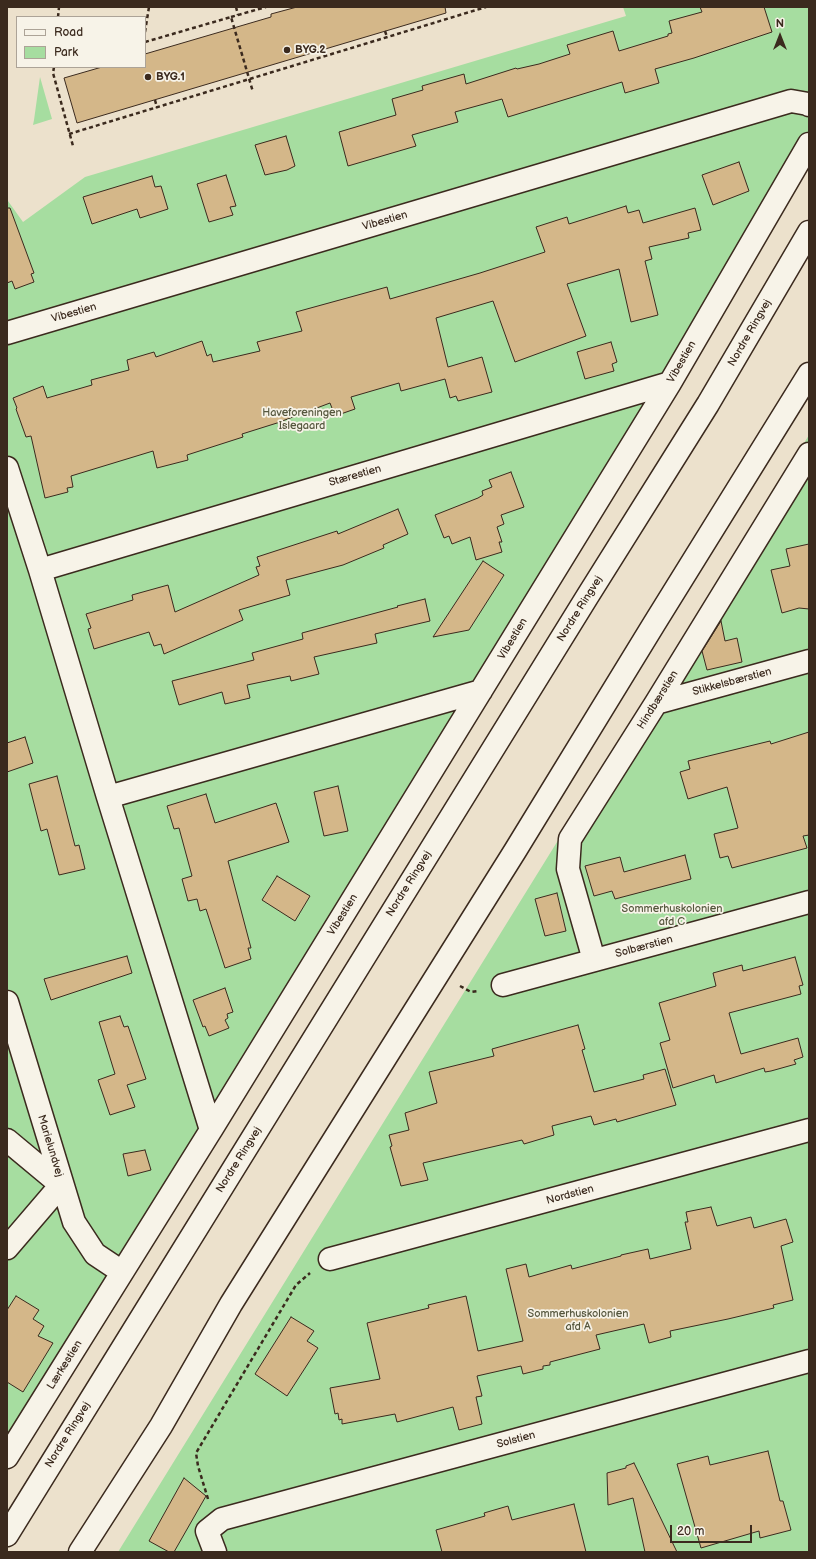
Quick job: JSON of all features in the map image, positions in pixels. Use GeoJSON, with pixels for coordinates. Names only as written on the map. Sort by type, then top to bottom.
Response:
{"type":"FeatureCollection","features":[{"type":"Feature","properties":{"kind":"street","name":"Vibestien"},"geometry":{"type":"LineString","coordinates":[[7,333],[791,101],[809,105]]}},
{"type":"Feature","properties":{"kind":"street","name":"Vibestien"},"geometry":{"type":"LineString","coordinates":[[122,1272],[670,384],[809,144]]}},
{"type":"Feature","properties":{"kind":"street","name":"Nordre Ringvej"},"geometry":{"type":"LineString","coordinates":[[7,1535],[708,404],[809,232]]}},
{"type":"Feature","properties":{"kind":"street"},"geometry":{"type":"LineString","coordinates":[[80,1552],[161,1426],[231,1304],[516,851],[654,624],[809,374]]}},
{"type":"Feature","properties":{"kind":"street","name":"Stærestien"},"geometry":{"type":"LineString","coordinates":[[40,570],[670,384]]}},
{"type":"Feature","properties":{"kind":"street","name":"Hindbærstien"},"geometry":{"type":"LineString","coordinates":[[594,960],[568,869],[570,839],[656,703],[809,454]]}},
{"type":"Feature","properties":{"kind":"street"},"geometry":{"type":"LineString","coordinates":[[7,468],[40,570],[108,797],[211,1130]]}},
{"type":"Feature","properties":{"kind":"street","name":"Stikkelsbærstien"},"geometry":{"type":"LineString","coordinates":[[656,703],[809,661]]}},
{"type":"Feature","properties":{"kind":"street"},"geometry":{"type":"LineString","coordinates":[[108,797],[481,691]]}},
{"type":"Feature","properties":{"kind":"street","name":"Solbærstien"},"geometry":{"type":"LineString","coordinates":[[502,985],[809,902]]}},
{"type":"Feature","properties":{"kind":"street","name":"Marielundvej"},"geometry":{"type":"LineString","coordinates":[[7,1002],[61,1185],[74,1222],[94,1254],[122,1272]]}},
{"type":"Feature","properties":{"kind":"street","name":"Nordstien"},"geometry":{"type":"LineString","coordinates":[[330,1259],[809,1130]]}},
{"type":"Feature","properties":{"kind":"street"},"geometry":{"type":"LineString","coordinates":[[7,1140],[61,1185],[7,1248]]}},
{"type":"Feature","properties":{"kind":"street","name":"Lærkestien"},"geometry":{"type":"LineString","coordinates":[[7,1457],[122,1272]]}},
{"type":"Feature","properties":{"kind":"street","name":"Solstien"},"geometry":{"type":"LineString","coordinates":[[220,1521],[809,1361]]}},
{"type":"Feature","properties":{"kind":"street"},"geometry":{"type":"LineString","coordinates":[[215,1552],[207,1531],[220,1521]]}},
{"type":"Feature","properties":{"kind":"path"},"geometry":{"type":"LineString","coordinates":[[146,26],[149,7]]}},
{"type":"Feature","properties":{"kind":"path"},"geometry":{"type":"LineString","coordinates":[[236,7],[238,15]]}},
{"type":"Feature","properties":{"kind":"path"},"geometry":{"type":"LineString","coordinates":[[146,42],[266,7]]}},
{"type":"Feature","properties":{"kind":"path"},"geometry":{"type":"LineString","coordinates":[[70,134],[486,7]]}},
{"type":"Feature","properties":{"kind":"path"},"geometry":{"type":"LineString","coordinates":[[231,17],[253,92]]}},
{"type":"Feature","properties":{"kind":"path"},"geometry":{"type":"LineString","coordinates":[[385,31],[387,38]]}},
{"type":"Feature","properties":{"kind":"path"},"geometry":{"type":"LineString","coordinates":[[54,68],[53,73],[73,146]]}},
{"type":"Feature","properties":{"kind":"path"},"geometry":{"type":"LineString","coordinates":[[155,100],[157,108]]}},
{"type":"Feature","properties":{"kind":"path"},"geometry":{"type":"LineString","coordinates":[[220,1521],[202,1481],[196,1454],[296,1285],[309,1273],[330,1259]]}},
{"type":"Feature","properties":{"kind":"green space","name":"Haveforeningen Islegaard"},"geometry":{"type":"Polygon","coordinates":[[[623,7],[809,7],[809,164],[7,1445],[8,201],[23,222],[85,177],[626,16],[623,7]]]}},
{"type":"Feature","properties":{"kind":"green space"},"geometry":{"type":"Polygon","coordinates":[[[40,77],[52,119],[33,125],[34,120],[40,77]]]}},
{"type":"Feature","properties":{"kind":"green space","name":"Sommerhuskolonien afd A"},"geometry":{"type":"Polygon","coordinates":[[[809,435],[809,1552],[118,1552],[375,1136],[809,435]]]}},
{"type":"Feature","properties":{"kind":"building"},"geometry":{"type":"Polygon","coordinates":[[[297,7],[445,7],[446,13],[77,123],[64,78],[99,68],[146,68],[146,54],[271,17],[271,14],[297,7]]]}},
{"type":"Feature","properties":{"kind":"building"},"geometry":{"type":"Polygon","coordinates":[[[700,7],[764,7],[772,32],[694,58],[655,69],[659,83],[625,93],[622,82],[508,117],[502,99],[455,112],[458,122],[412,135],[416,146],[348,166],[339,132],[396,115],[392,99],[423,90],[422,86],[464,74],[466,84],[516,68],[539,64],[570,54],[567,45],[613,31],[619,51],[668,36],[668,34],[672,33],[669,21],[702,12],[700,7]]]}},
{"type":"Feature","properties":{"kind":"building"},"geometry":{"type":"Polygon","coordinates":[[[286,136],[295,166],[287,170],[265,175],[255,145],[286,136]]]}},
{"type":"Feature","properties":{"kind":"building"},"geometry":{"type":"Polygon","coordinates":[[[739,162],[749,191],[713,205],[702,175],[739,162]]]}},
{"type":"Feature","properties":{"kind":"building"},"geometry":{"type":"Polygon","coordinates":[[[226,175],[236,206],[230,207],[233,215],[209,222],[197,184],[226,175]]]}},
{"type":"Feature","properties":{"kind":"building"},"geometry":{"type":"Polygon","coordinates":[[[152,176],[155,187],[161,186],[168,209],[140,218],[137,209],[92,224],[83,197],[152,176]]]}},
{"type":"Feature","properties":{"kind":"building"},"geometry":{"type":"Polygon","coordinates":[[[626,206],[628,213],[639,210],[643,223],[695,208],[701,230],[688,233],[689,238],[649,247],[652,259],[645,261],[658,315],[631,322],[619,269],[567,284],[586,336],[515,362],[493,301],[436,318],[448,367],[482,357],[492,392],[458,401],[456,396],[450,398],[445,379],[401,391],[399,383],[351,397],[355,409],[335,416],[330,403],[277,423],[242,434],[243,437],[187,455],[188,460],[157,468],[153,451],[71,476],[73,487],[67,488],[68,492],[45,498],[31,436],[26,437],[13,398],[43,386],[47,398],[92,385],[91,380],[129,370],[127,360],[154,352],[156,357],[202,341],[207,356],[211,354],[213,362],[260,351],[257,342],[302,331],[296,312],[387,287],[390,299],[480,273],[545,252],[536,227],[567,217],[569,224],[626,206]]]}},
{"type":"Feature","properties":{"kind":"building"},"geometry":{"type":"Polygon","coordinates":[[[7,208],[10,208],[34,273],[31,274],[34,282],[15,289],[12,281],[7,283],[7,208]]]}},
{"type":"Feature","properties":{"kind":"building"},"geometry":{"type":"Polygon","coordinates":[[[611,342],[617,362],[612,364],[614,371],[585,379],[577,352],[611,342]]]}},
{"type":"Feature","properties":{"kind":"building"},"geometry":{"type":"Polygon","coordinates":[[[511,472],[524,507],[501,515],[504,524],[497,527],[502,542],[499,542],[502,552],[476,560],[470,537],[452,544],[449,536],[444,538],[435,515],[478,498],[483,495],[482,491],[492,487],[489,480],[511,472]]]}},
{"type":"Feature","properties":{"kind":"building"},"geometry":{"type":"Polygon","coordinates":[[[398,509],[408,534],[383,545],[384,548],[343,565],[286,580],[290,595],[239,610],[243,620],[164,654],[161,644],[154,646],[149,632],[94,649],[88,629],[91,628],[86,614],[133,600],[132,595],[168,585],[175,612],[259,575],[256,567],[260,566],[257,557],[337,531],[338,534],[398,509]]]}},
{"type":"Feature","properties":{"kind":"building"},"geometry":{"type":"Polygon","coordinates":[[[809,544],[809,609],[799,608],[782,613],[771,570],[790,566],[786,549],[809,544]]]}},
{"type":"Feature","properties":{"kind":"building"},"geometry":{"type":"Polygon","coordinates":[[[483,561],[504,575],[469,630],[433,637],[483,561]]]}},
{"type":"Feature","properties":{"kind":"building"},"geometry":{"type":"Polygon","coordinates":[[[425,599],[430,621],[375,634],[377,643],[314,657],[319,674],[291,681],[290,676],[247,685],[250,698],[225,704],[222,692],[179,705],[172,681],[254,660],[252,653],[303,639],[302,633],[425,599]]]}},
{"type":"Feature","properties":{"kind":"building"},"geometry":{"type":"Polygon","coordinates":[[[721,621],[725,641],[737,638],[742,662],[707,670],[702,651],[721,621]]]}},
{"type":"Feature","properties":{"kind":"building"},"geometry":{"type":"Polygon","coordinates":[[[809,732],[809,835],[803,836],[807,848],[732,868],[728,856],[720,858],[714,834],[738,828],[727,787],[688,799],[680,772],[690,769],[688,761],[770,741],[771,744],[809,732]]]}},
{"type":"Feature","properties":{"kind":"building"},"geometry":{"type":"Polygon","coordinates":[[[25,737],[33,763],[7,772],[7,743],[25,737]]]}},
{"type":"Feature","properties":{"kind":"building"},"geometry":{"type":"Polygon","coordinates":[[[57,776],[75,846],[79,845],[85,869],[59,875],[47,829],[41,831],[29,784],[57,776]]]}},
{"type":"Feature","properties":{"kind":"building"},"geometry":{"type":"Polygon","coordinates":[[[338,786],[348,831],[324,836],[314,792],[338,786]]]}},
{"type":"Feature","properties":{"kind":"building"},"geometry":{"type":"Polygon","coordinates":[[[206,794],[215,823],[276,803],[289,842],[228,861],[251,948],[248,948],[251,959],[225,968],[206,909],[200,911],[197,899],[188,901],[182,879],[192,876],[179,828],[174,829],[167,806],[206,794]]]}},
{"type":"Feature","properties":{"kind":"building"},"geometry":{"type":"Polygon","coordinates":[[[685,855],[691,879],[615,899],[612,891],[594,896],[585,866],[620,857],[624,872],[685,855]]]}},
{"type":"Feature","properties":{"kind":"building"},"geometry":{"type":"Polygon","coordinates":[[[277,876],[310,896],[295,921],[262,900],[277,876]]]}},
{"type":"Feature","properties":{"kind":"building"},"geometry":{"type":"Polygon","coordinates":[[[557,893],[566,931],[545,936],[535,899],[557,893]]]}},
{"type":"Feature","properties":{"kind":"building"},"geometry":{"type":"Polygon","coordinates":[[[127,956],[132,973],[51,1000],[44,979],[127,956]]]}},
{"type":"Feature","properties":{"kind":"building"},"geometry":{"type":"Polygon","coordinates":[[[795,957],[803,985],[799,986],[801,994],[729,1013],[741,1054],[798,1038],[803,1057],[794,1060],[796,1064],[771,1071],[765,1072],[764,1068],[716,1083],[714,1075],[673,1088],[660,1043],[670,1040],[659,1003],[716,986],[713,973],[742,965],[743,971],[795,957]]]}},
{"type":"Feature","properties":{"kind":"building"},"geometry":{"type":"Polygon","coordinates":[[[225,988],[233,1012],[227,1014],[228,1018],[225,1020],[229,1028],[209,1036],[205,1026],[203,1027],[193,1000],[225,988]]]}},
{"type":"Feature","properties":{"kind":"building"},"geometry":{"type":"Polygon","coordinates":[[[120,1016],[124,1027],[128,1026],[146,1079],[127,1085],[135,1107],[110,1115],[98,1080],[115,1074],[99,1022],[120,1016]]]}},
{"type":"Feature","properties":{"kind":"building"},"geometry":{"type":"Polygon","coordinates":[[[578,1025],[585,1049],[582,1050],[594,1092],[644,1079],[643,1075],[665,1069],[676,1105],[617,1122],[616,1119],[594,1125],[591,1116],[552,1126],[554,1135],[524,1144],[522,1140],[423,1163],[428,1180],[401,1186],[390,1147],[392,1146],[389,1135],[409,1130],[405,1113],[437,1103],[429,1072],[494,1056],[492,1049],[578,1025]]]}},
{"type":"Feature","properties":{"kind":"building"},"geometry":{"type":"Polygon","coordinates":[[[145,1150],[151,1170],[128,1176],[123,1154],[145,1150]]]}},
{"type":"Feature","properties":{"kind":"building"},"geometry":{"type":"Polygon","coordinates":[[[711,1207],[717,1226],[751,1217],[754,1228],[786,1219],[793,1242],[781,1246],[793,1300],[773,1305],[774,1308],[670,1331],[671,1337],[649,1343],[644,1324],[596,1335],[600,1349],[550,1362],[550,1365],[543,1366],[543,1369],[523,1374],[521,1366],[477,1376],[482,1396],[476,1397],[482,1424],[459,1430],[453,1407],[397,1422],[395,1414],[342,1424],[342,1419],[339,1420],[338,1413],[335,1414],[330,1388],[380,1379],[367,1323],[429,1308],[428,1305],[466,1296],[478,1351],[523,1341],[506,1269],[526,1264],[529,1277],[571,1265],[572,1269],[648,1249],[650,1259],[691,1249],[685,1222],[688,1222],[686,1212],[711,1207]]]}},
{"type":"Feature","properties":{"kind":"building"},"geometry":{"type":"Polygon","coordinates":[[[16,1296],[39,1310],[33,1319],[44,1326],[38,1336],[53,1343],[23,1392],[7,1382],[7,1310],[16,1296]]]}},
{"type":"Feature","properties":{"kind":"building"},"geometry":{"type":"Polygon","coordinates":[[[291,1317],[314,1331],[307,1341],[318,1348],[287,1396],[255,1374],[291,1317]]]}},
{"type":"Feature","properties":{"kind":"building"},"geometry":{"type":"Polygon","coordinates":[[[768,1451],[780,1501],[783,1501],[791,1530],[760,1538],[759,1531],[701,1548],[677,1464],[708,1456],[710,1465],[768,1451]]]}},
{"type":"Feature","properties":{"kind":"building"},"geometry":{"type":"Polygon","coordinates":[[[634,1463],[677,1552],[645,1552],[633,1498],[608,1505],[607,1473],[626,1468],[626,1466],[634,1463]]]}},
{"type":"Feature","properties":{"kind":"building"},"geometry":{"type":"Polygon","coordinates":[[[184,1478],[206,1496],[174,1552],[169,1552],[149,1541],[184,1478]]]}},
{"type":"Feature","properties":{"kind":"building"},"geometry":{"type":"Polygon","coordinates":[[[574,1504],[586,1552],[442,1552],[436,1530],[485,1516],[484,1513],[508,1506],[512,1520],[574,1504]]]}},
{"type":"Feature","properties":{"kind":"place","name":"BYG.2"},"geometry":{"type":"Point","coordinates":[287,50]}},
{"type":"Feature","properties":{"kind":"place","name":"BYG.1"},"geometry":{"type":"Point","coordinates":[148,77]}},
{"type":"Feature","properties":{"kind":"park label","name":"Sommerhuskolonien afd C"},"geometry":{"type":"Point","coordinates":[672,915]}}]}
